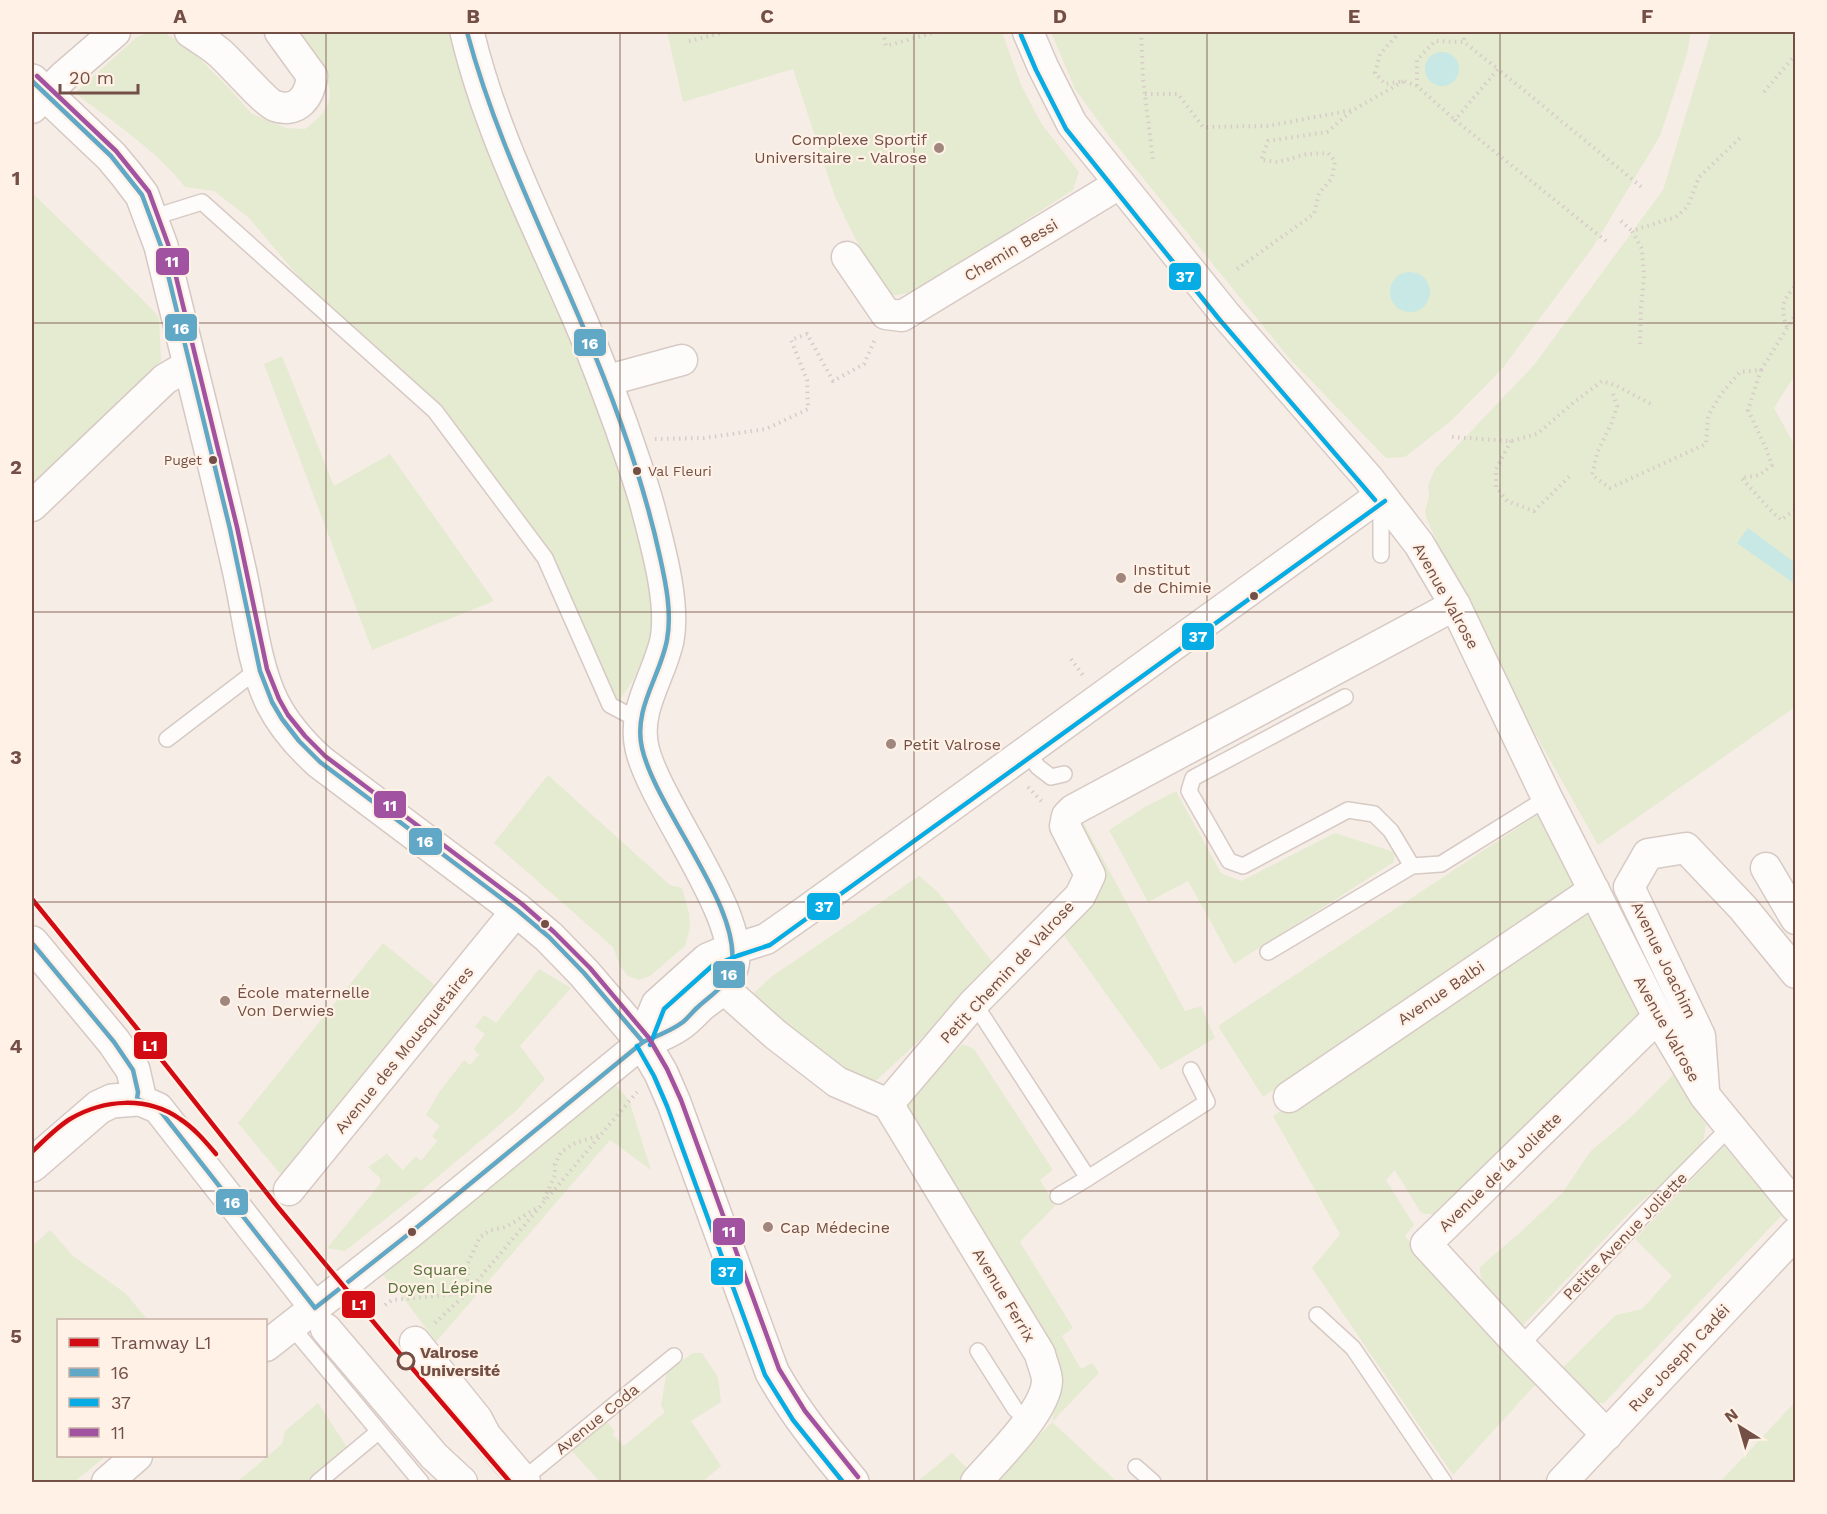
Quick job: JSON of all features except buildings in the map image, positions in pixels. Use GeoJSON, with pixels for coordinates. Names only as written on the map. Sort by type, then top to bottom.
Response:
{"type":"FeatureCollection","features":[{"type":"Feature","properties":{"kind":"street"},"geometry":{"type":"LineString","coordinates":[[115,32],[36,94],[111,156],[142,195],[151,218],[161,246],[239,569],[260,667],[271,700],[284,724],[300,744],[320,762],[517,910],[549,937],[584,973],[643,1042],[661,1073],[674,1103],[772,1372],[803,1421],[852,1482]]}},
{"type":"Feature","properties":{"kind":"street"},"geometry":{"type":"LineString","coordinates":[[190,32],[220,53],[274,106],[289,108],[302,102],[310,89],[312,76],[280,32]]}},
{"type":"Feature","properties":{"kind":"street"},"geometry":{"type":"LineString","coordinates":[[267,1345],[291,1326],[321,1318],[410,1233],[643,1042],[678,1025],[722,987],[732,967],[734,949],[724,916],[651,775],[641,747],[640,721],[646,697],[666,642],[670,617],[661,561],[648,505],[626,439],[579,316],[496,128],[476,71],[467,32]]}},
{"type":"Feature","properties":{"kind":"street","name":"Avenue Valrose"},"geometry":{"type":"LineString","coordinates":[[1028,32],[1072,124],[1225,314],[1381,495],[1419,544],[1455,605],[1548,798],[1658,1017],[1705,1096],[1796,1207]]}},
{"type":"Feature","properties":{"kind":"street","name":"Chemin Bessi"},"geometry":{"type":"LineString","coordinates":[[902,316],[1119,184]]}},
{"type":"Feature","properties":{"kind":"street"},"geometry":{"type":"LineString","coordinates":[[848,257],[886,314],[902,316]]}},
{"type":"Feature","properties":{"kind":"street"},"geometry":{"type":"LineString","coordinates":[[604,381],[682,360]]}},
{"type":"Feature","properties":{"kind":"street"},"geometry":{"type":"LineString","coordinates":[[32,506],[165,379],[189,365]]}},
{"type":"Feature","properties":{"kind":"street"},"geometry":{"type":"LineString","coordinates":[[643,1042],[658,1005],[708,960],[766,939],[1026,751],[1281,561],[1381,495]]}},
{"type":"Feature","properties":{"kind":"street","name":"Petit Chemin de Valrose"},"geometry":{"type":"LineString","coordinates":[[888,1104],[974,1003],[1080,896],[1090,875],[1065,826],[1067,816],[1073,810],[1455,605]]}},
{"type":"Feature","properties":{"kind":"street","name":"Avenue Joachim"},"geometry":{"type":"LineString","coordinates":[[1705,1096],[1700,1036],[1629,887],[1648,854],[1686,848],[1743,908],[1796,973]]}},
{"type":"Feature","properties":{"kind":"street"},"geometry":{"type":"LineString","coordinates":[[1766,868],[1796,919]]}},
{"type":"Feature","properties":{"kind":"street","name":"Avenue Balbi"},"geometry":{"type":"LineString","coordinates":[[1288,1096],[1594,890]]}},
{"type":"Feature","properties":{"kind":"street","name":"Avenue des Mousquetaires"},"geometry":{"type":"LineString","coordinates":[[289,1190],[517,910]]}},
{"type":"Feature","properties":{"kind":"street"},"geometry":{"type":"LineString","coordinates":[[32,943],[114,1042],[133,1070],[138,1092],[136,1099]]}},
{"type":"Feature","properties":{"kind":"street"},"geometry":{"type":"LineString","coordinates":[[722,987],[776,1035],[837,1082],[888,1104]]}},
{"type":"Feature","properties":{"kind":"street","name":"Avenue de la Joliette"},"geometry":{"type":"LineString","coordinates":[[1607,1435],[1426,1245],[1658,1017]]}},
{"type":"Feature","properties":{"kind":"street"},"geometry":{"type":"LineString","coordinates":[[32,1165],[99,1107],[112,1101],[136,1099],[158,1108],[321,1318],[434,1456],[462,1482]]}},
{"type":"Feature","properties":{"kind":"street","name":"Avenue Ferrix"},"geometry":{"type":"LineString","coordinates":[[888,1104],[1040,1354],[1047,1380],[1044,1397],[1029,1421],[976,1482]]}},
{"type":"Feature","properties":{"kind":"street","name":"Rue Joseph Cadéi"},"geometry":{"type":"LineString","coordinates":[[1562,1482],[1796,1233]]}},
{"type":"Feature","properties":{"kind":"street"},"geometry":{"type":"LineString","coordinates":[[415,1342],[477,1419],[486,1436],[523,1482]]}},
{"type":"Feature","properties":{"kind":"street"},"geometry":{"type":"LineString","coordinates":[[106,1482],[136,1457]]}},
{"type":"Feature","properties":{"kind":"lane"},"geometry":{"type":"LineString","coordinates":[[151,218],[202,202],[435,411],[545,558],[610,705],[640,721]]}},
{"type":"Feature","properties":{"kind":"lane"},"geometry":{"type":"LineString","coordinates":[[1381,495],[1381,555]]}},
{"type":"Feature","properties":{"kind":"lane"},"geometry":{"type":"LineString","coordinates":[[167,739],[260,667]]}},
{"type":"Feature","properties":{"kind":"lane"},"geometry":{"type":"LineString","coordinates":[[1345,697],[1193,778],[1189,791],[1229,861],[1243,866],[1348,810],[1374,814],[1391,831],[1412,866]]}},
{"type":"Feature","properties":{"kind":"lane"},"geometry":{"type":"LineString","coordinates":[[1026,751],[1038,767],[1051,777],[1064,774]]}},
{"type":"Feature","properties":{"kind":"lane"},"geometry":{"type":"LineString","coordinates":[[1268,952],[1412,866],[1441,864],[1548,798]]}},
{"type":"Feature","properties":{"kind":"lane"},"geometry":{"type":"LineString","coordinates":[[974,1003],[1088,1178]]}},
{"type":"Feature","properties":{"kind":"lane"},"geometry":{"type":"LineString","coordinates":[[1058,1196],[1208,1102],[1191,1070]]}},
{"type":"Feature","properties":{"kind":"lane","name":"Petite Avenue Joliette"},"geometry":{"type":"LineString","coordinates":[[1520,1346],[1730,1127]]}},
{"type":"Feature","properties":{"kind":"lane"},"geometry":{"type":"LineString","coordinates":[[1317,1315],[1353,1348],[1444,1482]]}},
{"type":"Feature","properties":{"kind":"lane"},"geometry":{"type":"LineString","coordinates":[[291,1326],[421,1482]]}},
{"type":"Feature","properties":{"kind":"lane"},"geometry":{"type":"LineString","coordinates":[[978,1351],[1015,1409],[1029,1421]]}},
{"type":"Feature","properties":{"kind":"lane","name":"Avenue Coda"},"geometry":{"type":"LineString","coordinates":[[523,1482],[674,1356]]}},
{"type":"Feature","properties":{"kind":"lane"},"geometry":{"type":"LineString","coordinates":[[318,1482],[378,1432]]}},
{"type":"Feature","properties":{"kind":"lane"},"geometry":{"type":"LineString","coordinates":[[1136,1467],[1153,1482]]}},
{"type":"Feature","properties":{"kind":"path"},"geometry":{"type":"LineString","coordinates":[[689,41],[726,32]]}},
{"type":"Feature","properties":{"kind":"path"},"geometry":{"type":"LineString","coordinates":[[883,32],[886,46],[936,32]]}},
{"type":"Feature","properties":{"kind":"path"},"geometry":{"type":"LineString","coordinates":[[1141,32],[1144,93],[1153,160]]}},
{"type":"Feature","properties":{"kind":"path"},"geometry":{"type":"LineString","coordinates":[[1400,32],[1380,54],[1376,73],[1385,84],[1404,81],[1417,86],[1455,120],[1606,242]]}},
{"type":"Feature","properties":{"kind":"path"},"geometry":{"type":"LineString","coordinates":[[1464,32],[1464,42]]}},
{"type":"Feature","properties":{"kind":"path"},"geometry":{"type":"LineString","coordinates":[[1417,86],[1418,60],[1435,41],[1464,42],[1644,189]]}},
{"type":"Feature","properties":{"kind":"path"},"geometry":{"type":"LineString","coordinates":[[1764,92],[1796,54]]}},
{"type":"Feature","properties":{"kind":"path"},"geometry":{"type":"LineString","coordinates":[[1455,120],[1498,69]]}},
{"type":"Feature","properties":{"kind":"path"},"geometry":{"type":"LineString","coordinates":[[1236,270],[1314,214],[1319,193],[1332,178],[1335,161],[1328,153],[1307,154],[1279,162],[1261,160],[1268,141],[1327,132],[1353,110],[1404,81]]}},
{"type":"Feature","properties":{"kind":"path"},"geometry":{"type":"LineString","coordinates":[[1144,93],[1178,94],[1203,127],[1267,126],[1353,110]]}},
{"type":"Feature","properties":{"kind":"path"},"geometry":{"type":"LineString","coordinates":[[1632,231],[1676,217],[1688,206],[1699,177],[1742,136]]}},
{"type":"Feature","properties":{"kind":"path"},"geometry":{"type":"LineString","coordinates":[[1621,222],[1632,231],[1642,249],[1644,277],[1640,344]]}},
{"type":"Feature","properties":{"kind":"path"},"geometry":{"type":"LineString","coordinates":[[1787,328],[1782,313],[1784,299],[1796,285]]}},
{"type":"Feature","properties":{"kind":"path"},"geometry":{"type":"LineString","coordinates":[[1796,314],[1761,369],[1748,410],[1772,465],[1760,475],[1742,478],[1781,520],[1796,509]]}},
{"type":"Feature","properties":{"kind":"path"},"geometry":{"type":"LineString","coordinates":[[626,439],[704,438],[766,429],[808,409],[807,380],[791,340],[807,334],[832,381],[864,364],[878,332],[902,316]]}},
{"type":"Feature","properties":{"kind":"path"},"geometry":{"type":"LineString","coordinates":[[1613,394],[1617,406],[1597,453],[1592,475],[1610,488],[1706,444],[1708,416],[1721,394],[1740,372],[1761,369]]}},
{"type":"Feature","properties":{"kind":"path"},"geometry":{"type":"LineString","coordinates":[[1452,437],[1511,441],[1537,434],[1602,381],[1617,386],[1651,404]]}},
{"type":"Feature","properties":{"kind":"path"},"geometry":{"type":"LineString","coordinates":[[1511,441],[1496,469],[1496,487],[1507,501],[1534,511],[1570,476]]}},
{"type":"Feature","properties":{"kind":"path"},"geometry":{"type":"LineString","coordinates":[[415,1342],[467,1293],[629,1100],[645,1084]]}},
{"type":"Feature","properties":{"kind":"path"},"geometry":{"type":"LineString","coordinates":[[467,1293],[468,1263],[480,1237],[491,1230],[506,1227],[542,1204],[555,1175],[555,1164],[561,1152],[575,1143],[599,1136]]}},
{"type":"Feature","properties":{"kind":"path"},"geometry":{"type":"LineString","coordinates":[[384,1305],[392,1300],[467,1293]]}},
{"type":"Feature","properties":{"kind":"green space"},"geometry":{"type":"Polygon","coordinates":[[[148,32],[166,34],[184,43],[252,114],[286,128],[305,129],[325,110],[330,97],[327,77],[298,32],[453,32],[475,112],[530,250],[571,335],[590,384],[652,571],[657,619],[648,649],[633,680],[619,701],[606,679],[552,556],[444,408],[315,296],[249,218],[214,191],[185,187],[147,148],[75,93],[137,37],[148,32]]]}},
{"type":"Feature","properties":{"kind":"green space","name":"Complexe Sportif Universitaire - Valrose"},"geometry":{"type":"Polygon","coordinates":[[[667,32],[1002,32],[1021,85],[1041,123],[1079,172],[1073,190],[915,292],[884,297],[835,197],[793,69],[683,102],[667,32]]]}},
{"type":"Feature","properties":{"kind":"green space"},"geometry":{"type":"Polygon","coordinates":[[[1051,32],[1691,32],[1687,54],[1660,136],[1593,247],[1502,369],[1452,420],[1405,457],[1386,458],[1289,358],[1109,136],[1075,89],[1051,32]]]}},
{"type":"Feature","properties":{"kind":"green space"},"geometry":{"type":"Polygon","coordinates":[[[1711,32],[1795,32],[1795,375],[1774,408],[1795,446],[1795,707],[1598,845],[1487,648],[1427,520],[1425,511],[1429,496],[1428,485],[1435,469],[1534,365],[1663,190],[1711,32]]]}},
{"type":"Feature","properties":{"kind":"green space"},"geometry":{"type":"Polygon","coordinates":[[[32,193],[159,317],[161,361],[32,490],[32,193]]]}},
{"type":"Feature","properties":{"kind":"green space"},"geometry":{"type":"Polygon","coordinates":[[[282,356],[334,486],[390,454],[494,601],[372,650],[264,364],[282,356]]]}},
{"type":"Feature","properties":{"kind":"green space"},"geometry":{"type":"Polygon","coordinates":[[[548,775],[670,885],[682,888],[689,913],[690,928],[685,946],[650,976],[639,980],[628,976],[620,966],[613,947],[494,843],[548,775]]]}},
{"type":"Feature","properties":{"kind":"green space"},"geometry":{"type":"Polygon","coordinates":[[[1176,791],[1221,873],[1241,881],[1335,833],[1394,852],[1394,862],[1234,964],[1188,881],[1148,902],[1109,830],[1176,791]]]}},
{"type":"Feature","properties":{"kind":"green space"},"geometry":{"type":"Polygon","coordinates":[[[1543,811],[1581,887],[1263,1097],[1218,1026],[1543,811]]]}},
{"type":"Feature","properties":{"kind":"green space"},"geometry":{"type":"Polygon","coordinates":[[[1083,822],[1185,1011],[1201,1006],[1215,1038],[1161,1070],[1058,927],[1100,891],[1104,874],[1077,827],[1083,822]]]}},
{"type":"Feature","properties":{"kind":"green space"},"geometry":{"type":"Polygon","coordinates":[[[919,876],[938,892],[997,968],[871,1083],[838,1067],[747,999],[771,977],[919,876]]]}},
{"type":"Feature","properties":{"kind":"green space"},"geometry":{"type":"Polygon","coordinates":[[[1589,907],[1597,919],[1644,1023],[1441,1216],[1421,1213],[1395,1170],[1386,1180],[1414,1225],[1405,1236],[1535,1385],[1453,1475],[1312,1268],[1340,1234],[1273,1116],[1589,907]]]}},
{"type":"Feature","properties":{"kind":"green space"},"geometry":{"type":"Polygon","coordinates":[[[383,943],[441,990],[287,1182],[238,1123],[383,943]]]}},
{"type":"Feature","properties":{"kind":"green space"},"geometry":{"type":"Polygon","coordinates":[[[539,969],[571,988],[520,1046],[545,1079],[516,1111],[345,1251],[327,1248],[380,1184],[380,1178],[368,1167],[387,1154],[403,1170],[416,1156],[421,1161],[437,1141],[432,1136],[440,1126],[426,1115],[440,1091],[464,1060],[470,1065],[479,1055],[474,1049],[485,1034],[475,1027],[484,1015],[496,1023],[539,969]]]}},
{"type":"Feature","properties":{"kind":"green space"},"geometry":{"type":"Polygon","coordinates":[[[963,1044],[974,1049],[1053,1170],[1040,1180],[1055,1206],[1020,1242],[1073,1328],[1062,1336],[1081,1369],[1092,1363],[1099,1373],[1052,1422],[1057,1397],[907,1108],[912,1092],[963,1044]]]}},
{"type":"Feature","properties":{"kind":"green space"},"geometry":{"type":"Polygon","coordinates":[[[1673,1075],[1706,1125],[1702,1148],[1633,1209],[1522,1326],[1485,1291],[1480,1267],[1563,1192],[1590,1152],[1632,1116],[1673,1075]]]}},
{"type":"Feature","properties":{"kind":"green space","name":"Square Doyen Lépine"},"geometry":{"type":"Polygon","coordinates":[[[614,1083],[629,1100],[651,1170],[610,1140],[436,1342],[405,1300],[382,1274],[614,1083]]]}},
{"type":"Feature","properties":{"kind":"green space"},"geometry":{"type":"Polygon","coordinates":[[[1724,1146],[1782,1215],[1604,1403],[1584,1403],[1557,1373],[1616,1315],[1642,1309],[1672,1276],[1635,1239],[1724,1146]]]}},
{"type":"Feature","properties":{"kind":"green space"},"geometry":{"type":"Polygon","coordinates":[[[50,1230],[72,1255],[125,1293],[147,1319],[57,1319],[57,1457],[105,1457],[74,1482],[32,1482],[32,1246],[50,1230]]]}},
{"type":"Feature","properties":{"kind":"green space"},"geometry":{"type":"Polygon","coordinates":[[[693,1353],[702,1353],[718,1377],[721,1402],[691,1421],[721,1466],[702,1482],[600,1482],[572,1451],[607,1422],[615,1431],[612,1434],[624,1446],[665,1412],[661,1405],[667,1371],[693,1353]]]}},
{"type":"Feature","properties":{"kind":"green space"},"geometry":{"type":"Polygon","coordinates":[[[1795,1402],[1795,1482],[1720,1482],[1795,1402]]]}},
{"type":"Feature","properties":{"kind":"green space"},"geometry":{"type":"Polygon","coordinates":[[[318,1403],[347,1447],[306,1482],[237,1482],[282,1444],[285,1431],[318,1403]]]}},
{"type":"Feature","properties":{"kind":"green space"},"geometry":{"type":"Polygon","coordinates":[[[1052,1422],[1117,1482],[995,1482],[1052,1422]]]}},
{"type":"Feature","properties":{"kind":"green space"},"geometry":{"type":"Polygon","coordinates":[[[952,1453],[970,1472],[960,1482],[917,1482],[952,1453]]]}},
{"type":"Feature","properties":{"kind":"water"},"geometry":{"type":"Polygon","coordinates":[[[1442,52],[1454,57],[1459,69],[1454,81],[1442,86],[1430,81],[1425,69],[1430,57],[1442,52]]]}},
{"type":"Feature","properties":{"kind":"water"},"geometry":{"type":"Polygon","coordinates":[[[1410,272],[1424,278],[1430,292],[1424,306],[1410,312],[1396,306],[1390,292],[1396,278],[1410,272]]]}},
{"type":"Feature","properties":{"kind":"water"},"geometry":{"type":"Polygon","coordinates":[[[1748,528],[1795,563],[1795,584],[1737,543],[1748,528]]]}},
{"type":"Feature","properties":{"kind":"tram line","name":"L1"},"geometry":{"type":"LineString","coordinates":[[32,899],[277,1206],[510,1482]]}},
{"type":"Feature","properties":{"kind":"tram line","name":"L1"},"geometry":{"type":"LineString","coordinates":[[32,1152],[55,1130],[83,1112],[97,1107],[125,1103],[154,1106],[180,1119],[190,1126],[216,1154]]}},
{"type":"Feature","properties":{"kind":"transit line","name":"16"},"geometry":{"type":"LineString","coordinates":[[32,943],[114,1042],[133,1070],[138,1092],[137,1099],[158,1108],[315,1308],[643,1042],[683,1022],[718,990],[729,975],[732,945],[725,918],[713,889],[650,773],[642,748],[641,720],[648,693],[664,654],[669,619],[664,578],[645,499],[607,384],[505,146],[478,71],[467,32]]}},
{"type":"Feature","properties":{"kind":"transit line","name":"37"},"geometry":{"type":"LineString","coordinates":[[1021,35],[1066,129],[1219,319],[1375,500]]}},
{"type":"Feature","properties":{"kind":"transit line","name":"11"},"geometry":{"type":"LineString","coordinates":[[37,76],[116,151],[149,192],[168,244],[237,527],[267,669],[288,715],[325,756],[522,904],[554,932],[590,968],[649,1038],[681,1100],[779,1369],[805,1411],[858,1477]]}},
{"type":"Feature","properties":{"kind":"transit line","name":"16"},"geometry":{"type":"LineString","coordinates":[[32,81],[111,156],[142,195],[161,246],[230,529],[260,671],[272,702],[282,719],[299,741],[320,762],[517,910],[549,937],[584,973],[643,1042]]}},
{"type":"Feature","properties":{"kind":"transit line","name":"37"},"geometry":{"type":"LineString","coordinates":[[650,1045],[664,1009],[712,966],[770,945],[1385,501]]}},
{"type":"Feature","properties":{"kind":"transit line","name":"37"},"geometry":{"type":"LineString","coordinates":[[637,1046],[667,1106],[765,1375],[793,1420],[843,1482]]}},
{"type":"Feature","properties":{"kind":"place","name":"Complexe Sportif Universitaire - Valrose"},"geometry":{"type":"Point","coordinates":[939,148]}},
{"type":"Feature","properties":{"kind":"place","name":"Puget"},"geometry":{"type":"Point","coordinates":[213,460]}},
{"type":"Feature","properties":{"kind":"place","name":"Val Fleuri"},"geometry":{"type":"Point","coordinates":[637,471]}},
{"type":"Feature","properties":{"kind":"place","name":"Institut de Chimie"},"geometry":{"type":"Point","coordinates":[1121,578]}},
{"type":"Feature","properties":{"kind":"place","name":"Petit Valrose"},"geometry":{"type":"Point","coordinates":[891,744]}},
{"type":"Feature","properties":{"kind":"place","name":"École maternelle Von Derwies"},"geometry":{"type":"Point","coordinates":[225,1001]}},
{"type":"Feature","properties":{"kind":"place","name":"Cap Médecine"},"geometry":{"type":"Point","coordinates":[768,1227]}},
{"type":"Feature","properties":{"kind":"place","name":"Valrose Université"},"geometry":{"type":"Point","coordinates":[406,1361]}}]}
